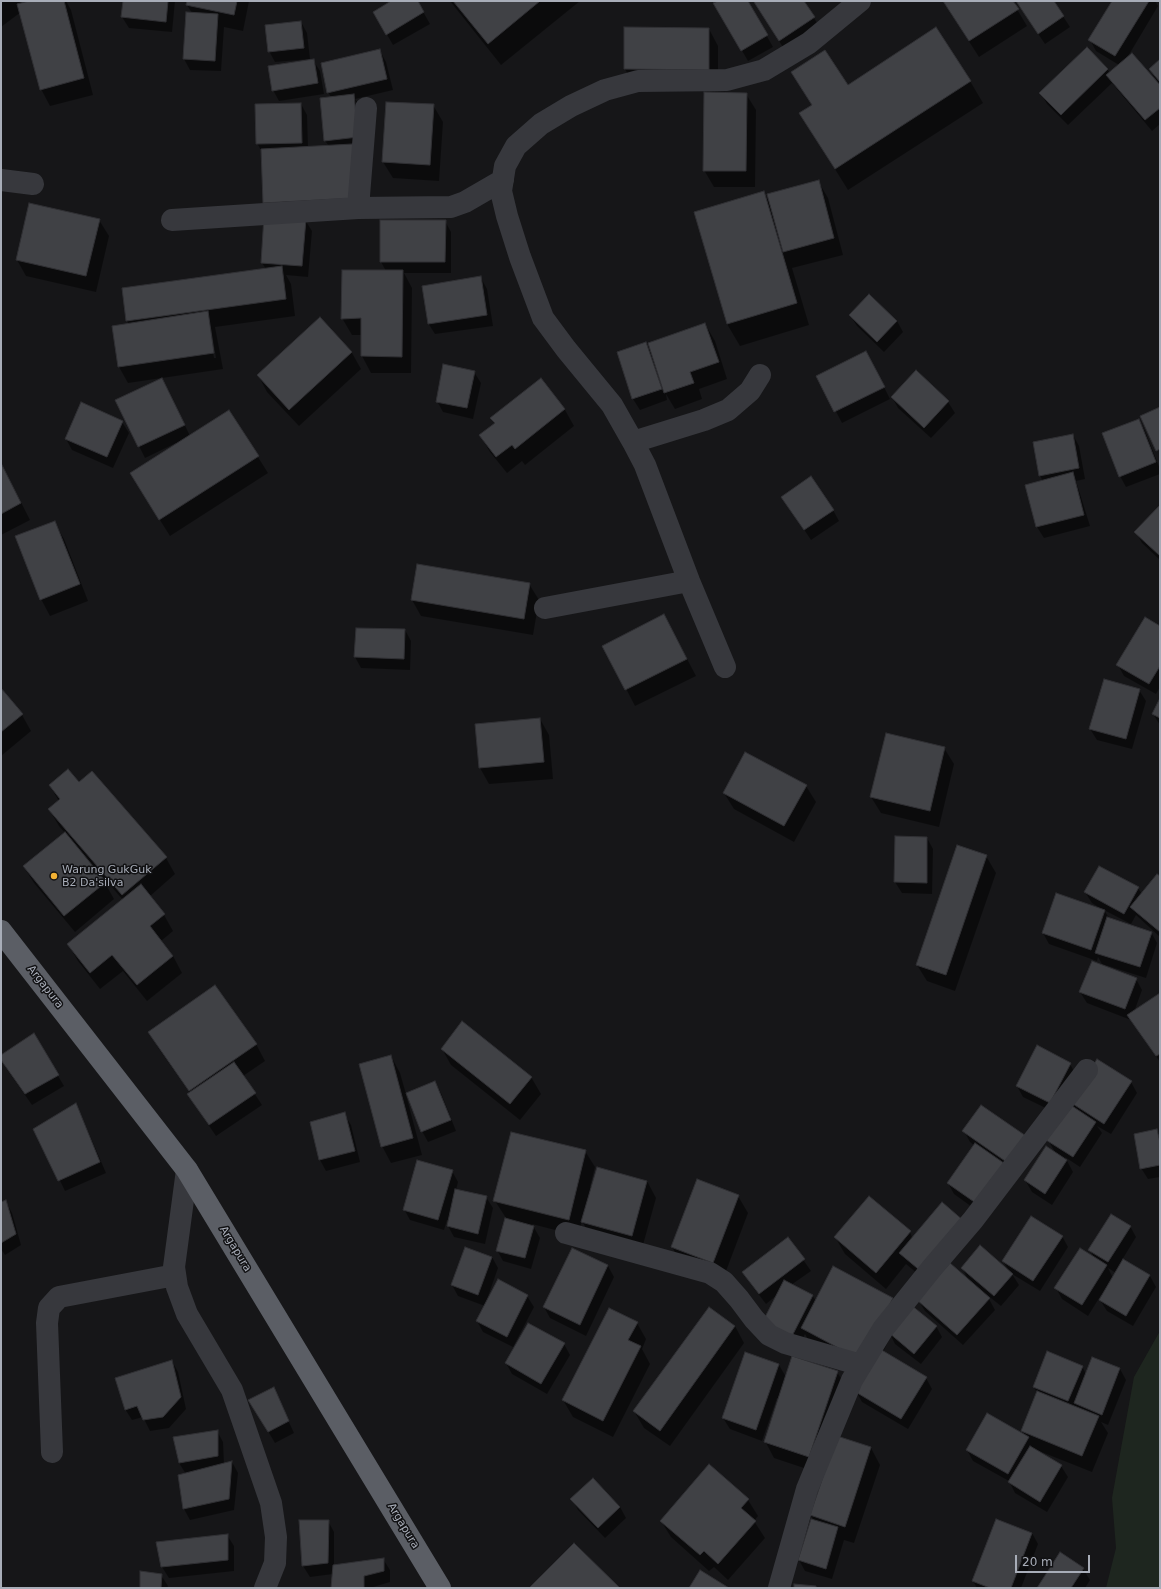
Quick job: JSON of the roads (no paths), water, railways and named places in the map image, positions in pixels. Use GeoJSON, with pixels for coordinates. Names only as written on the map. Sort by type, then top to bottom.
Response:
{"type":"FeatureCollection","features":[{"type":"Feature","properties":{"kind":"highway","name":"Argapura"},"geometry":{"type":"LineString","coordinates":[[1,931],[187,1170],[440,1588]]}},
{"type":"Feature","properties":{"kind":"street"},"geometry":{"type":"LineString","coordinates":[[725,667],[688,581],[645,465],[612,405],[566,349],[543,318],[520,257],[507,216],[501,191],[505,166],[516,146],[541,124],[571,106],[605,90],[638,81],[727,80],[764,70],[809,43],[860,1]]}},
{"type":"Feature","properties":{"kind":"street"},"geometry":{"type":"LineString","coordinates":[[358,208],[366,108]]}},
{"type":"Feature","properties":{"kind":"street"},"geometry":{"type":"LineString","coordinates":[[1,180],[33,184]]}},
{"type":"Feature","properties":{"kind":"street"},"geometry":{"type":"LineString","coordinates":[[172,220],[358,208],[451,207],[465,202],[503,180]]}},
{"type":"Feature","properties":{"kind":"street"},"geometry":{"type":"LineString","coordinates":[[633,442],[704,420],[728,410],[750,391],[760,375]]}},
{"type":"Feature","properties":{"kind":"street"},"geometry":{"type":"LineString","coordinates":[[545,608],[688,581]]}},
{"type":"Feature","properties":{"kind":"street"},"geometry":{"type":"LineString","coordinates":[[779,1588],[807,1489],[852,1380],[883,1329],[973,1220],[1087,1070]]}},
{"type":"Feature","properties":{"kind":"street"},"geometry":{"type":"LineString","coordinates":[[187,1170],[174,1267],[177,1287],[187,1314],[232,1390],[271,1502],[276,1537],[275,1563],[265,1588]]}},
{"type":"Feature","properties":{"kind":"street"},"geometry":{"type":"LineString","coordinates":[[566,1233],[710,1273],[724,1282],[769,1335],[785,1343],[861,1365]]}},
{"type":"Feature","properties":{"kind":"street"},"geometry":{"type":"LineString","coordinates":[[52,1452],[47,1323],[49,1308],[59,1297],[175,1275]]}},
{"type":"Feature","properties":{"kind":"place","name":"Warung GukGuk B2 Da'silva"},"geometry":{"type":"Point","coordinates":[54,876]}}]}
